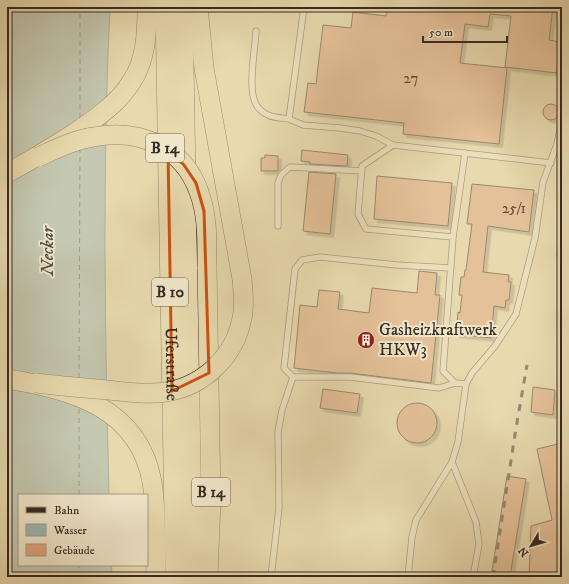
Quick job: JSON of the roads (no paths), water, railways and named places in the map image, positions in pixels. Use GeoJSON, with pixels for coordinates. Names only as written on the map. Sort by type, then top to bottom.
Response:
{"type":"FeatureCollection","features":[{"type":"Feature","properties":{"kind":"highway","name":"B 14"},"geometry":{"type":"LineString","coordinates":[[38,157],[105,111],[120,98],[133,81],[141,64],[145,45],[147,7]]}},
{"type":"Feature","properties":{"kind":"highway","name":"Uferstraße"},"geometry":{"type":"LineString","coordinates":[[165,7],[175,577]]}},
{"type":"Feature","properties":{"kind":"highway","name":"Uferstraße"},"geometry":{"type":"LineString","coordinates":[[183,7],[193,577]]}},
{"type":"Feature","properties":{"kind":"highway"},"geometry":{"type":"LineString","coordinates":[[7,379],[134,393],[167,392],[182,388],[205,377],[223,360],[236,338],[243,310],[242,279],[204,68],[198,7]]}},
{"type":"Feature","properties":{"kind":"highway","name":"B 14"},"geometry":{"type":"LineString","coordinates":[[7,173],[38,157],[75,141],[108,134],[123,134],[153,141],[170,152],[184,165],[196,183],[200,193],[207,232],[211,500],[208,577]]}},
{"type":"Feature","properties":{"kind":"highway"},"geometry":{"type":"LineString","coordinates":[[36,383],[86,399],[103,408],[119,420],[133,435],[141,448],[148,465],[152,483],[155,508],[156,577]]}},
{"type":"Feature","properties":{"kind":"lane"},"geometry":{"type":"LineString","coordinates":[[289,119],[304,7]]}},
{"type":"Feature","properties":{"kind":"lane"},"geometry":{"type":"LineString","coordinates":[[256,32],[252,85],[253,96],[255,104],[260,110],[269,115],[289,119],[303,125],[360,131],[376,136],[393,145],[551,163]]}},
{"type":"Feature","properties":{"kind":"lane"},"geometry":{"type":"LineString","coordinates":[[408,577],[412,537],[416,520],[452,462],[458,442],[466,384],[472,372],[495,346],[516,314],[535,238],[543,182],[557,144],[562,120]]}},
{"type":"Feature","properties":{"kind":"lane"},"geometry":{"type":"LineString","coordinates":[[393,145],[362,166],[358,214],[366,229],[453,237]]}},
{"type":"Feature","properties":{"kind":"lane"},"geometry":{"type":"LineString","coordinates":[[455,383],[443,371],[453,237],[465,153]]}},
{"type":"Feature","properties":{"kind":"lane"},"geometry":{"type":"LineString","coordinates":[[278,226],[278,183],[281,175],[290,168],[362,171]]}},
{"type":"Feature","properties":{"kind":"lane"},"geometry":{"type":"LineString","coordinates":[[451,268],[397,265],[320,257],[302,260],[295,269],[284,368],[293,377],[350,377],[439,388],[455,383],[466,384]]}},
{"type":"Feature","properties":{"kind":"lane"},"geometry":{"type":"LineString","coordinates":[[271,577],[279,508],[278,432],[282,410],[293,377]]}},
{"type":"Feature","properties":{"kind":"lane"},"geometry":{"type":"LineString","coordinates":[[452,462],[476,522],[479,544],[473,577]]}},
{"type":"Feature","properties":{"kind":"water","name":"Neckar"},"geometry":{"type":"Polygon","coordinates":[[[7,7],[110,7],[107,68],[105,190],[105,312],[109,494],[18,494],[18,566],[111,566],[113,577],[7,577],[7,7]]]}},
{"type":"Feature","properties":{"kind":"railway"},"geometry":{"type":"LineString","coordinates":[[558,256],[562,235]]}},
{"type":"Feature","properties":{"kind":"railway"},"geometry":{"type":"LineString","coordinates":[[493,577],[527,365]]}},
{"type":"Feature","properties":{"kind":"place","name":"Gasheizkraftwerk HKW3"},"geometry":{"type":"Point","coordinates":[366,340]}}]}
